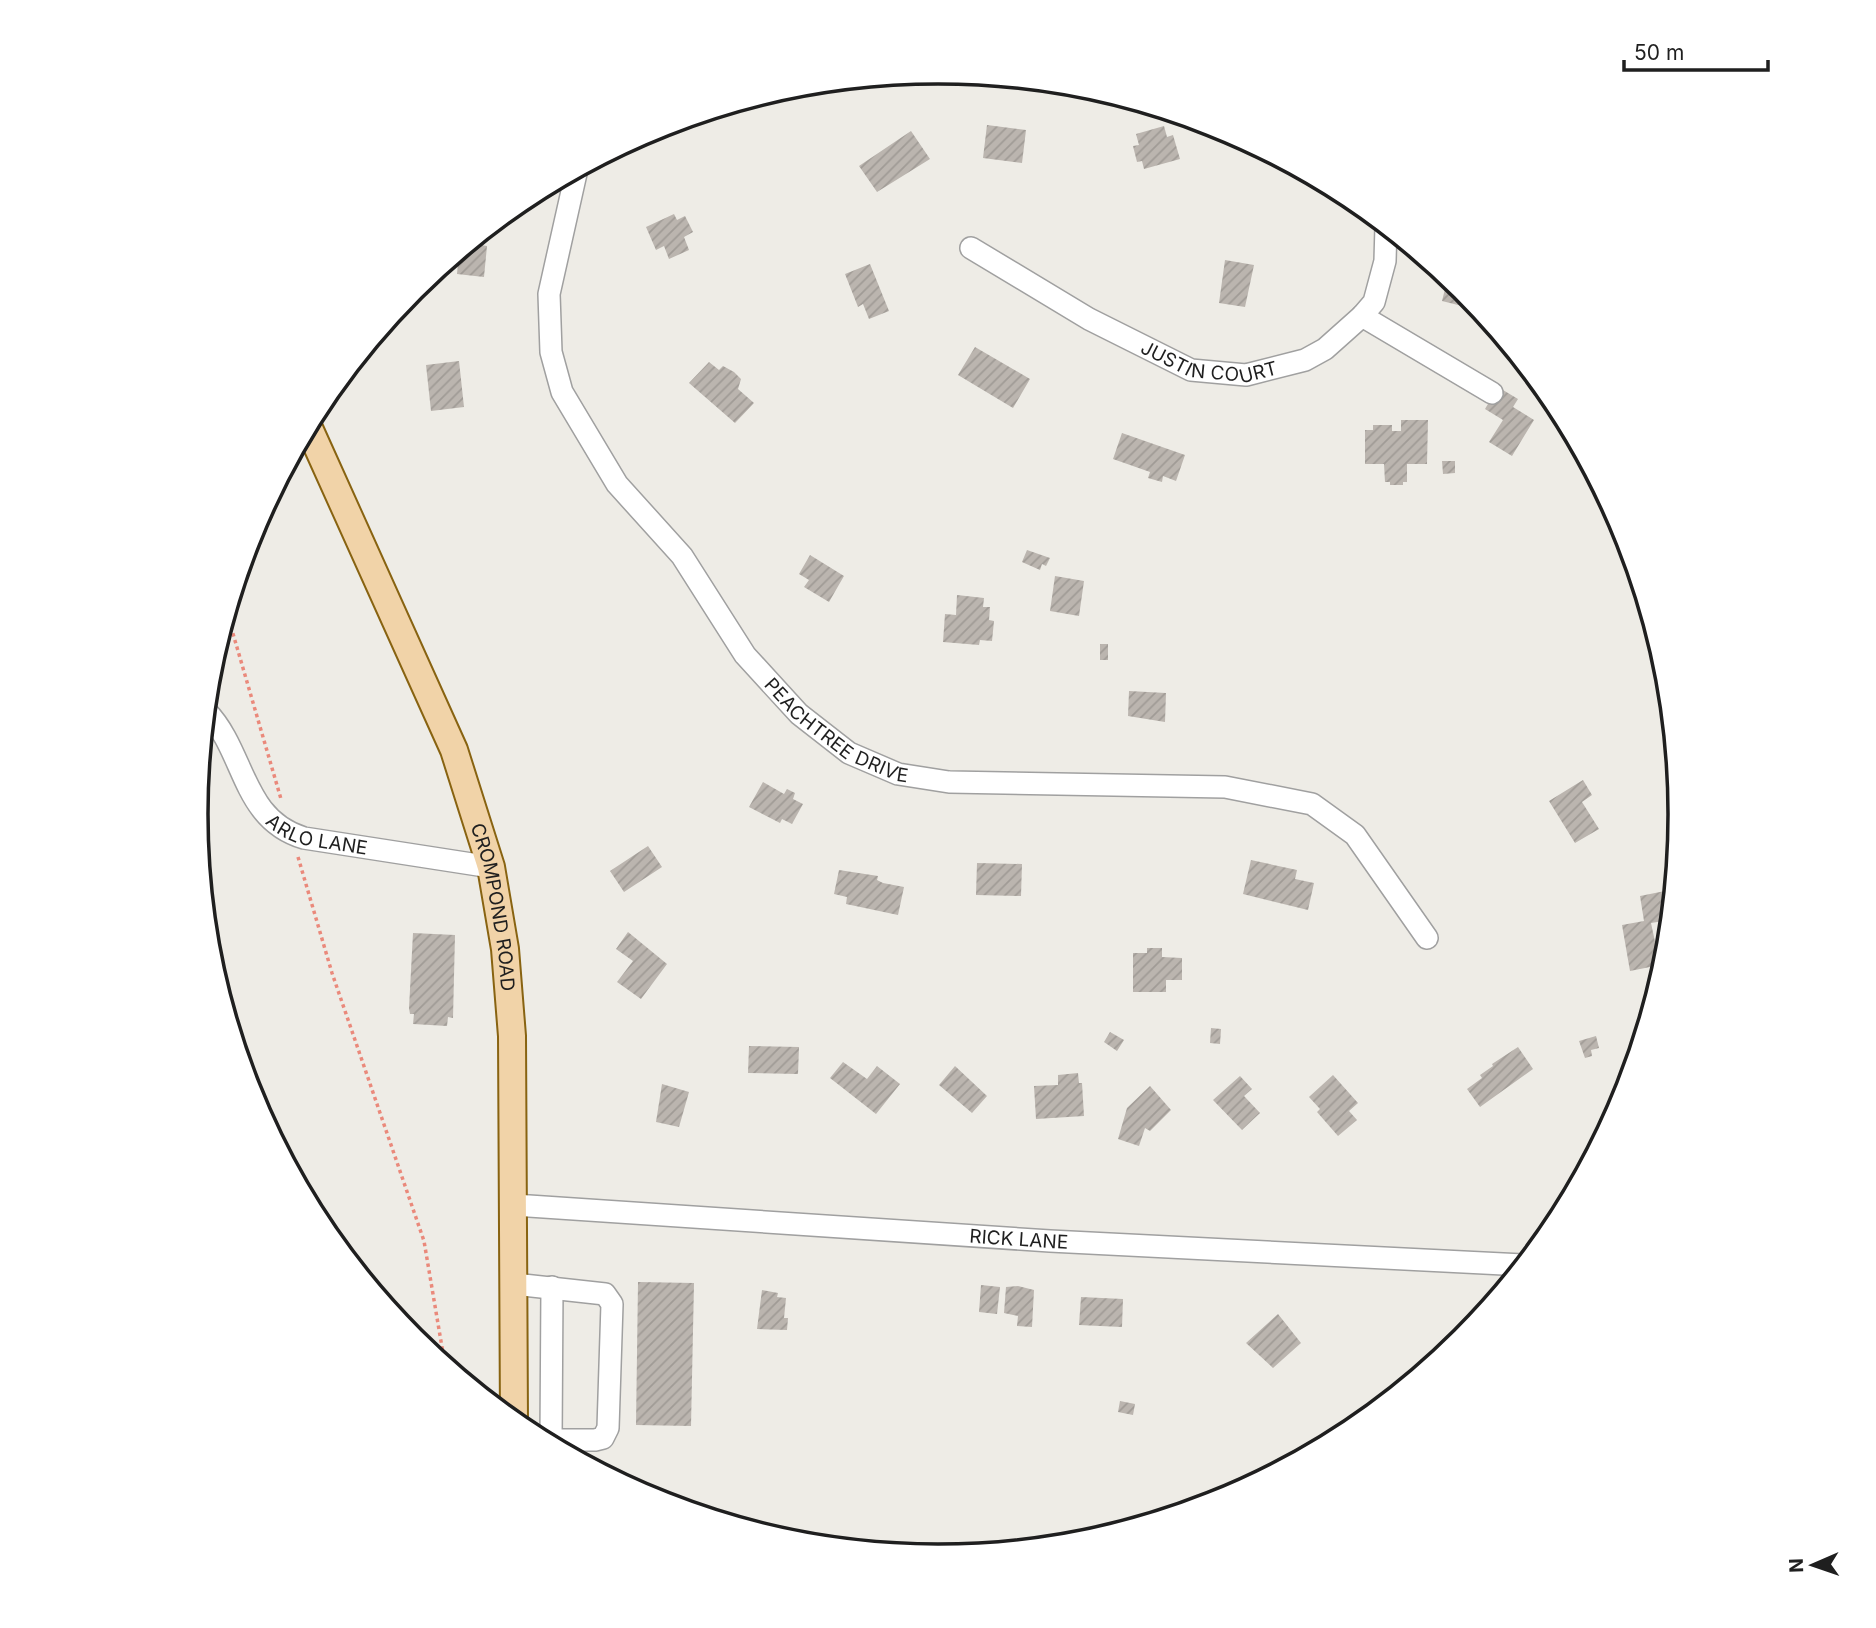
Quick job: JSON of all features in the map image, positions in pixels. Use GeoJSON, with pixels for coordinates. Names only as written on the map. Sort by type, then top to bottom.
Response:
{"type":"FeatureCollection","features":[{"type":"Feature","properties":{"kind":"main road","name":"CROMPOND ROAD"},"geometry":{"type":"LineString","coordinates":[[313,437],[454,750],[491,867],[509,991],[514,1205],[514,1408]]}},
{"type":"Feature","properties":{"kind":"street","name":"PEACHTREE DRIVE"},"geometry":{"type":"LineString","coordinates":[[574,181],[549,295],[551,352],[562,392],[582,430],[617,484],[682,556],[745,655],[799,714],[849,753],[898,774],[949,782],[1225,787],[1312,804],[1355,835],[1426,938]]}},
{"type":"Feature","properties":{"kind":"street","name":"JUSTIN COURT"},"geometry":{"type":"LineString","coordinates":[[971,248],[1089,319],[1191,370],[1220,375],[1246,375],[1305,360],[1331,346],[1362,316],[1374,302],[1382,271],[1385,237]]}},
{"type":"Feature","properties":{"kind":"street"},"geometry":{"type":"LineString","coordinates":[[1362,316],[1492,393]]}},
{"type":"Feature","properties":{"kind":"street","name":"ARLO LANE"},"geometry":{"type":"LineString","coordinates":[[214,721],[262,811],[277,827],[291,834],[491,867]]}},
{"type":"Feature","properties":{"kind":"street","name":"RICK LANE"},"geometry":{"type":"LineString","coordinates":[[514,1205],[1050,1241],[1512,1264]]}},
{"type":"Feature","properties":{"kind":"street"},"geometry":{"type":"LineString","coordinates":[[514,1284],[605,1294],[612,1304],[608,1428],[603,1438],[563,1440]]}},
{"type":"Feature","properties":{"kind":"street"},"geometry":{"type":"LineString","coordinates":[[547,1430],[552,1287]]}},
{"type":"Feature","properties":{"kind":"path"},"geometry":{"type":"LineString","coordinates":[[232,630],[332,974],[424,1241],[441,1348]]}},
{"type":"Feature","properties":{"kind":"building"},"geometry":{"type":"Polygon","coordinates":[[[987,125],[1026,130],[1022,163],[983,158],[987,125]]]}},
{"type":"Feature","properties":{"kind":"building"},"geometry":{"type":"Polygon","coordinates":[[[1164,126],[1167,137],[1173,135],[1180,159],[1144,169],[1142,161],[1137,162],[1133,146],[1139,145],[1136,134],[1164,126]]]}},
{"type":"Feature","properties":{"kind":"building"},"geometry":{"type":"Polygon","coordinates":[[[911,131],[930,159],[877,192],[859,166],[911,131]]]}},
{"type":"Feature","properties":{"kind":"building"},"geometry":{"type":"Polygon","coordinates":[[[674,214],[677,220],[685,216],[693,232],[684,237],[689,250],[669,259],[664,246],[656,250],[646,227],[674,214]]]}},
{"type":"Feature","properties":{"kind":"building"},"geometry":{"type":"Polygon","coordinates":[[[482,245],[487,246],[484,277],[457,274],[458,264],[482,245]]]}},
{"type":"Feature","properties":{"kind":"building"},"geometry":{"type":"Polygon","coordinates":[[[1225,260],[1254,265],[1245,307],[1219,303],[1225,260]]]}},
{"type":"Feature","properties":{"kind":"building"},"geometry":{"type":"Polygon","coordinates":[[[870,264],[889,311],[869,319],[863,304],[858,307],[845,274],[870,264]]]}},
{"type":"Feature","properties":{"kind":"building"},"geometry":{"type":"Polygon","coordinates":[[[1445,289],[1461,306],[1442,301],[1445,289]]]}},
{"type":"Feature","properties":{"kind":"building"},"geometry":{"type":"Polygon","coordinates":[[[975,347],[1030,379],[1013,408],[958,375],[975,347]]]}},
{"type":"Feature","properties":{"kind":"building"},"geometry":{"type":"Polygon","coordinates":[[[459,361],[464,407],[431,411],[426,365],[459,361]]]}},
{"type":"Feature","properties":{"kind":"building"},"geometry":{"type":"Polygon","coordinates":[[[709,362],[719,370],[723,366],[734,372],[741,379],[738,389],[754,403],[735,423],[689,383],[709,362]]]}},
{"type":"Feature","properties":{"kind":"building"},"geometry":{"type":"Polygon","coordinates":[[[1498,387],[1518,399],[1513,407],[1534,420],[1512,456],[1489,442],[1503,420],[1485,409],[1498,387]]]}},
{"type":"Feature","properties":{"kind":"building"},"geometry":{"type":"Polygon","coordinates":[[[1401,420],[1428,420],[1427,464],[1407,464],[1407,482],[1403,482],[1403,485],[1390,485],[1390,482],[1385,482],[1384,464],[1365,464],[1365,430],[1373,430],[1373,425],[1392,425],[1392,431],[1401,431],[1401,420]]]}},
{"type":"Feature","properties":{"kind":"building"},"geometry":{"type":"Polygon","coordinates":[[[1122,433],[1185,455],[1176,481],[1163,476],[1162,482],[1148,478],[1150,472],[1113,459],[1122,433]]]}},
{"type":"Feature","properties":{"kind":"building"},"geometry":{"type":"Polygon","coordinates":[[[1442,461],[1455,461],[1455,473],[1443,474],[1442,461]]]}},
{"type":"Feature","properties":{"kind":"building"},"geometry":{"type":"Polygon","coordinates":[[[1027,550],[1050,558],[1046,566],[1042,564],[1040,570],[1022,562],[1027,550]]]}},
{"type":"Feature","properties":{"kind":"building"},"geometry":{"type":"Polygon","coordinates":[[[810,555],[844,576],[829,602],[804,587],[809,580],[799,574],[810,555]]]}},
{"type":"Feature","properties":{"kind":"building"},"geometry":{"type":"Polygon","coordinates":[[[1055,576],[1084,581],[1079,616],[1050,611],[1055,576]]]}},
{"type":"Feature","properties":{"kind":"building"},"geometry":{"type":"Polygon","coordinates":[[[957,595],[984,598],[983,607],[990,607],[989,620],[994,621],[992,641],[980,640],[979,645],[943,642],[945,614],[956,615],[957,595]]]}},
{"type":"Feature","properties":{"kind":"building"},"geometry":{"type":"Polygon","coordinates":[[[1100,644],[1108,644],[1108,660],[1100,660],[1100,644]]]}},
{"type":"Feature","properties":{"kind":"building"},"geometry":{"type":"Polygon","coordinates":[[[1129,691],[1166,693],[1165,722],[1128,716],[1129,691]]]}},
{"type":"Feature","properties":{"kind":"building"},"geometry":{"type":"Polygon","coordinates":[[[1583,780],[1592,795],[1582,802],[1599,829],[1575,843],[1549,801],[1583,780]]]}},
{"type":"Feature","properties":{"kind":"building"},"geometry":{"type":"Polygon","coordinates":[[[763,782],[784,794],[787,789],[795,793],[793,799],[803,804],[792,824],[782,819],[780,823],[749,807],[763,782]]]}},
{"type":"Feature","properties":{"kind":"building"},"geometry":{"type":"Polygon","coordinates":[[[648,846],[662,867],[624,892],[610,871],[648,846]]]}},
{"type":"Feature","properties":{"kind":"building"},"geometry":{"type":"Polygon","coordinates":[[[1251,860],[1297,870],[1295,879],[1314,883],[1308,910],[1243,894],[1251,860]]]}},
{"type":"Feature","properties":{"kind":"building"},"geometry":{"type":"Polygon","coordinates":[[[977,863],[1022,864],[1021,896],[976,895],[977,863]]]}},
{"type":"Feature","properties":{"kind":"building"},"geometry":{"type":"Polygon","coordinates":[[[839,870],[878,876],[877,880],[883,883],[904,887],[898,915],[846,904],[847,897],[834,894],[839,870]]]}},
{"type":"Feature","properties":{"kind":"building"},"geometry":{"type":"Polygon","coordinates":[[[1664,891],[1660,922],[1651,923],[1656,945],[1651,967],[1630,971],[1622,925],[1644,921],[1640,896],[1664,891]]]}},
{"type":"Feature","properties":{"kind":"building"},"geometry":{"type":"Polygon","coordinates":[[[628,932],[667,964],[641,999],[617,982],[633,961],[616,949],[628,932]]]}},
{"type":"Feature","properties":{"kind":"building"},"geometry":{"type":"Polygon","coordinates":[[[413,933],[455,935],[453,1018],[448,1017],[447,1026],[413,1024],[414,1014],[410,1014],[409,1008],[413,933]]]}},
{"type":"Feature","properties":{"kind":"building"},"geometry":{"type":"Polygon","coordinates":[[[1147,948],[1162,948],[1162,957],[1182,958],[1182,980],[1166,980],[1166,992],[1133,992],[1133,953],[1147,953],[1147,948]]]}},
{"type":"Feature","properties":{"kind":"building"},"geometry":{"type":"Polygon","coordinates":[[[1211,1028],[1221,1029],[1220,1044],[1210,1043],[1211,1028]]]}},
{"type":"Feature","properties":{"kind":"building"},"geometry":{"type":"Polygon","coordinates":[[[1110,1032],[1124,1040],[1117,1051],[1104,1042],[1110,1032]]]}},
{"type":"Feature","properties":{"kind":"building"},"geometry":{"type":"Polygon","coordinates":[[[1596,1036],[1599,1048],[1591,1050],[1592,1056],[1585,1058],[1579,1041],[1596,1036]]]}},
{"type":"Feature","properties":{"kind":"building"},"geometry":{"type":"Polygon","coordinates":[[[749,1046],[799,1047],[798,1074],[748,1073],[749,1046]]]}},
{"type":"Feature","properties":{"kind":"building"},"geometry":{"type":"Polygon","coordinates":[[[1518,1047],[1533,1069],[1480,1107],[1467,1089],[1482,1078],[1480,1075],[1493,1066],[1492,1064],[1518,1047]]]}},
{"type":"Feature","properties":{"kind":"building"},"geometry":{"type":"Polygon","coordinates":[[[843,1062],[867,1079],[877,1066],[900,1084],[876,1114],[830,1078],[843,1062]]]}},
{"type":"Feature","properties":{"kind":"building"},"geometry":{"type":"Polygon","coordinates":[[[955,1066],[987,1096],[972,1113],[939,1085],[955,1066]]]}},
{"type":"Feature","properties":{"kind":"building"},"geometry":{"type":"Polygon","coordinates":[[[1078,1073],[1079,1083],[1082,1083],[1084,1116],[1036,1119],[1034,1086],[1058,1085],[1058,1075],[1078,1073]]]}},
{"type":"Feature","properties":{"kind":"building"},"geometry":{"type":"Polygon","coordinates":[[[1333,1075],[1358,1103],[1349,1111],[1357,1120],[1338,1136],[1317,1112],[1320,1109],[1309,1097],[1333,1075]]]}},
{"type":"Feature","properties":{"kind":"building"},"geometry":{"type":"Polygon","coordinates":[[[1240,1076],[1252,1089],[1244,1096],[1260,1113],[1242,1130],[1213,1100],[1240,1076]]]}},
{"type":"Feature","properties":{"kind":"building"},"geometry":{"type":"Polygon","coordinates":[[[662,1084],[689,1092],[679,1127],[656,1122],[662,1084]]]}},
{"type":"Feature","properties":{"kind":"building"},"geometry":{"type":"Polygon","coordinates":[[[1150,1086],[1171,1110],[1150,1131],[1145,1128],[1139,1146],[1118,1139],[1127,1108],[1150,1086]]]}},
{"type":"Feature","properties":{"kind":"building"},"geometry":{"type":"Polygon","coordinates":[[[638,1282],[694,1283],[691,1426],[636,1425],[638,1282]]]}},
{"type":"Feature","properties":{"kind":"building"},"geometry":{"type":"Polygon","coordinates":[[[981,1285],[1000,1287],[997,1314],[979,1312],[981,1285]]]}},
{"type":"Feature","properties":{"kind":"building"},"geometry":{"type":"Polygon","coordinates":[[[1018,1286],[1034,1290],[1032,1327],[1017,1326],[1018,1316],[1004,1313],[1006,1287],[1018,1286]]]}},
{"type":"Feature","properties":{"kind":"building"},"geometry":{"type":"Polygon","coordinates":[[[762,1290],[778,1293],[777,1297],[786,1298],[784,1318],[788,1318],[787,1330],[757,1329],[762,1290]]]}},
{"type":"Feature","properties":{"kind":"building"},"geometry":{"type":"Polygon","coordinates":[[[1081,1297],[1123,1299],[1122,1327],[1079,1325],[1081,1297]]]}},
{"type":"Feature","properties":{"kind":"building"},"geometry":{"type":"Polygon","coordinates":[[[1278,1314],[1301,1343],[1273,1368],[1246,1343],[1278,1314]]]}},
{"type":"Feature","properties":{"kind":"building"},"geometry":{"type":"Polygon","coordinates":[[[1120,1401],[1135,1404],[1133,1415],[1118,1412],[1120,1401]]]}}]}
